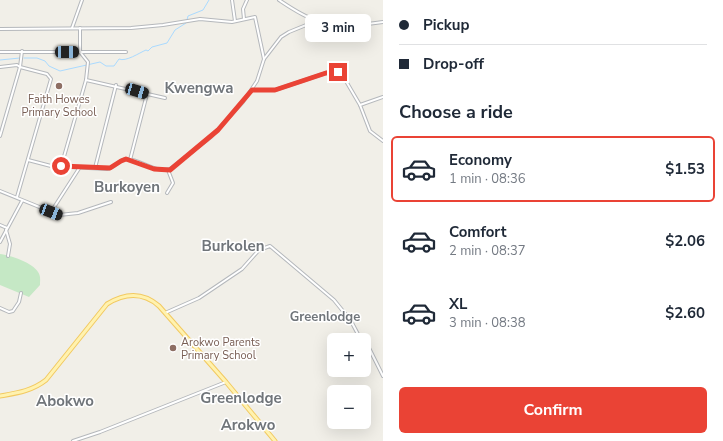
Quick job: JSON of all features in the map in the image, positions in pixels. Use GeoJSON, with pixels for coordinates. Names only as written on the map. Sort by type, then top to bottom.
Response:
{"type":"FeatureCollection","features":[{"type":"Feature","properties":{"kind":"main road"},"geometry":{"type":"LineString","coordinates":[[0,396],[29,390],[46,380],[100,312],[114,299],[126,296],[139,296],[154,302],[165,313],[226,382],[274,441]]}},
{"type":"Feature","properties":{"kind":"street"},"geometry":{"type":"LineString","coordinates":[[72,28],[82,0]]}},
{"type":"Feature","properties":{"kind":"street"},"geometry":{"type":"LineString","coordinates":[[232,0],[235,21]]}},
{"type":"Feature","properties":{"kind":"street"},"geometry":{"type":"LineString","coordinates":[[244,19],[243,9],[247,0]]}},
{"type":"Feature","properties":{"kind":"street"},"geometry":{"type":"LineString","coordinates":[[279,0],[316,21],[359,25],[383,22]]}},
{"type":"Feature","properties":{"kind":"street"},"geometry":{"type":"LineString","coordinates":[[0,29],[153,26],[200,19],[235,21],[255,17],[264,59]]}},
{"type":"Feature","properties":{"kind":"street"},"geometry":{"type":"LineString","coordinates":[[28,160],[49,166],[110,168],[122,160],[130,160],[154,169],[168,170],[211,137],[229,118],[252,90],[257,81],[264,59],[284,34],[316,21]]}},
{"type":"Feature","properties":{"kind":"street"},"geometry":{"type":"LineString","coordinates":[[61,166],[86,80],[88,65],[80,52],[80,28]]}},
{"type":"Feature","properties":{"kind":"street"},"geometry":{"type":"LineString","coordinates":[[0,136],[20,67],[22,51]]}},
{"type":"Feature","properties":{"kind":"street"},"geometry":{"type":"LineString","coordinates":[[0,52],[126,52]]}},
{"type":"Feature","properties":{"kind":"street"},"geometry":{"type":"LineString","coordinates":[[0,67],[16,64],[20,67],[47,74],[51,79],[17,198]]}},
{"type":"Feature","properties":{"kind":"street"},"geometry":{"type":"LineString","coordinates":[[252,90],[275,90],[336,71],[343,76],[360,105],[370,131],[383,141]]}},
{"type":"Feature","properties":{"kind":"street"},"geometry":{"type":"LineString","coordinates":[[86,80],[116,85],[165,98]]}},
{"type":"Feature","properties":{"kind":"street"},"geometry":{"type":"LineString","coordinates":[[95,168],[116,85]]}},
{"type":"Feature","properties":{"kind":"street"},"geometry":{"type":"LineString","coordinates":[[130,160],[147,94]]}},
{"type":"Feature","properties":{"kind":"street"},"geometry":{"type":"LineString","coordinates":[[360,105],[383,98]]}},
{"type":"Feature","properties":{"kind":"street"},"geometry":{"type":"LineString","coordinates":[[51,212],[80,167]]}},
{"type":"Feature","properties":{"kind":"street"},"geometry":{"type":"LineString","coordinates":[[167,194],[173,183],[168,170]]}},
{"type":"Feature","properties":{"kind":"street"},"geometry":{"type":"LineString","coordinates":[[0,191],[58,215],[67,215],[111,202]]}},
{"type":"Feature","properties":{"kind":"street"},"geometry":{"type":"LineString","coordinates":[[0,242],[22,200]]}},
{"type":"Feature","properties":{"kind":"street"},"geometry":{"type":"LineString","coordinates":[[0,225],[7,229],[10,244],[8,256]]}},
{"type":"Feature","properties":{"kind":"street"},"geometry":{"type":"LineString","coordinates":[[165,313],[199,298],[242,269],[259,250],[270,246],[334,300],[351,321],[357,333]]}},
{"type":"Feature","properties":{"kind":"street"},"geometry":{"type":"LineString","coordinates":[[0,308],[9,312],[13,311],[19,302],[21,294]]}},
{"type":"Feature","properties":{"kind":"street"},"geometry":{"type":"LineString","coordinates":[[371,353],[380,373],[383,376]]}},
{"type":"Feature","properties":{"kind":"street"},"geometry":{"type":"LineString","coordinates":[[73,441],[100,432],[226,382]]}},
{"type":"Feature","properties":{"kind":"green space"},"geometry":{"type":"Polygon","coordinates":[[[0,254],[26,263],[38,272],[40,277],[40,285],[29,297],[0,285],[0,254]]]}},
{"type":"Feature","properties":{"kind":"waterway"},"geometry":{"type":"LineString","coordinates":[[187,20],[188,16],[203,10],[209,0]]}},
{"type":"Feature","properties":{"kind":"waterway"},"geometry":{"type":"LineString","coordinates":[[24,58],[37,58],[45,61],[49,66],[60,71],[100,62],[106,66],[114,66],[119,59],[122,60],[129,58],[146,50],[148,51],[152,47],[167,43],[175,30],[186,23]]}},
{"type":"Feature","properties":{"kind":"waterway"},"geometry":{"type":"LineString","coordinates":[[0,60],[20,58]]}},
{"type":"Feature","properties":{"kind":"place","name":"Faith Howes Primary School"},"geometry":{"type":"Point","coordinates":[59,86]}},
{"type":"Feature","properties":{"kind":"place","name":"Arokwo Parents Primary School"},"geometry":{"type":"Point","coordinates":[173,348]}},
{"type":"Feature","properties":{"kind":"district","name":"Kwengwa"},"geometry":{"type":"Point","coordinates":[199,88]}},
{"type":"Feature","properties":{"kind":"district","name":"Burkoyen"},"geometry":{"type":"Point","coordinates":[127,187]}},
{"type":"Feature","properties":{"kind":"district","name":"Burkolen"},"geometry":{"type":"Point","coordinates":[233,246]}},
{"type":"Feature","properties":{"kind":"district","name":"Greenlodge"},"geometry":{"type":"Point","coordinates":[325,317]}},
{"type":"Feature","properties":{"kind":"district","name":"Greenlodge"},"geometry":{"type":"Point","coordinates":[241,398]}},
{"type":"Feature","properties":{"kind":"district","name":"Abokwo"},"geometry":{"type":"Point","coordinates":[65,401]}},
{"type":"Feature","properties":{"kind":"district","name":"Arokwo"},"geometry":{"type":"Point","coordinates":[248,425]}},
{"type":"Feature","properties":{"kind":"route"},"geometry":{"type":"LineString","coordinates":[[61,166],[113,168],[121,161],[126,159],[154,169],[170,170],[211,137],[225,123],[252,90],[275,90],[326,73],[333,71],[338,72]]}}]}
